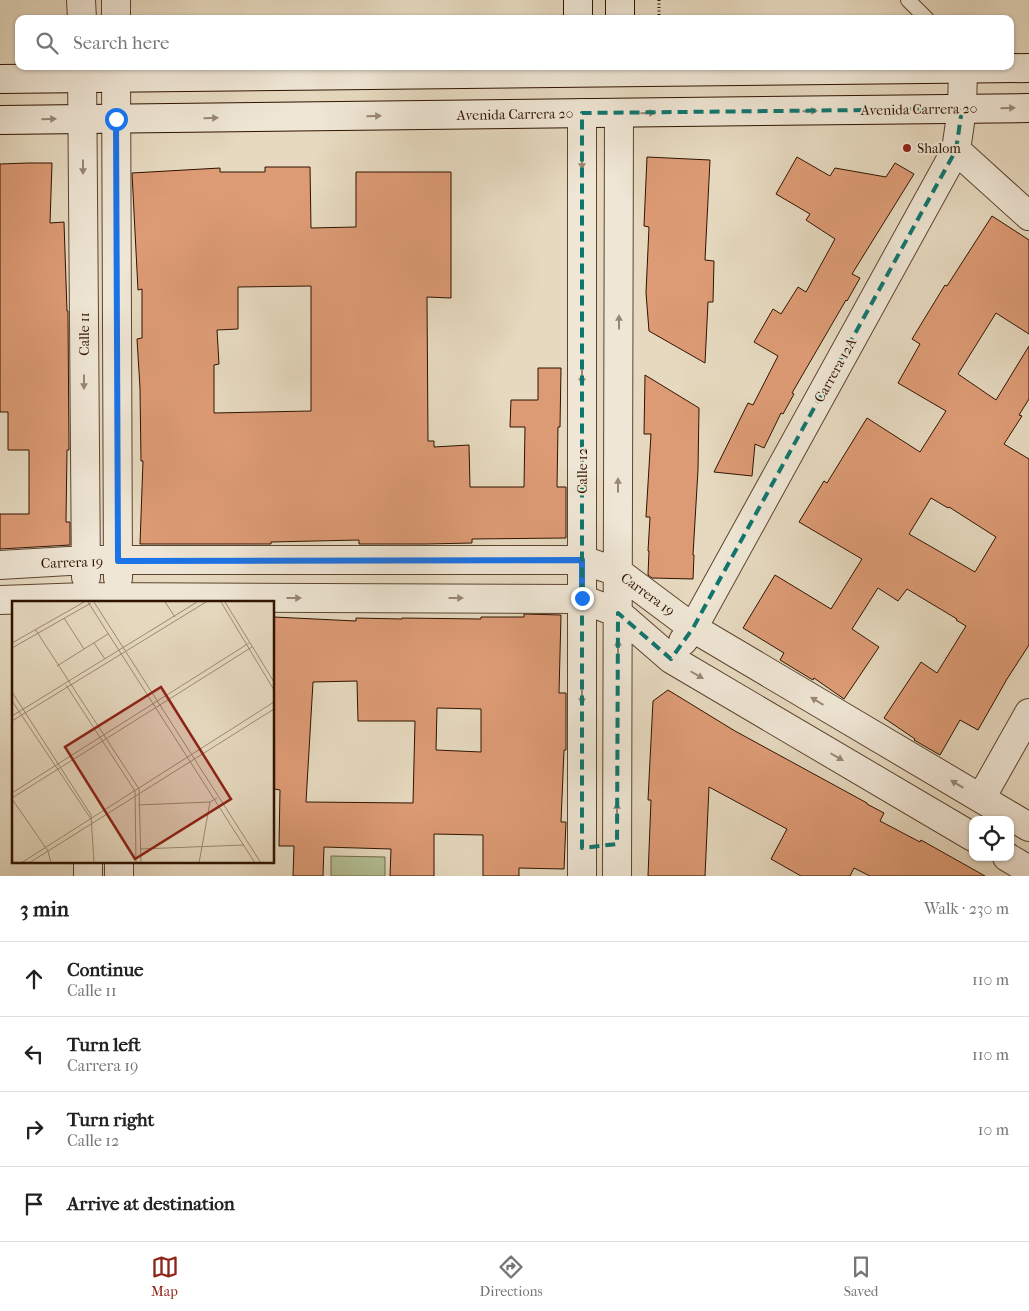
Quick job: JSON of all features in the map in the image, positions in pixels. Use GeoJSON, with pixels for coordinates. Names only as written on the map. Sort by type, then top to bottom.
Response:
{"type":"FeatureCollection","features":[{"type":"Feature","properties":{"kind":"street"},"geometry":{"type":"LineString","coordinates":[[81,0],[82,15]]}},
{"type":"Feature","properties":{"kind":"street"},"geometry":{"type":"LineString","coordinates":[[116,0],[116,15]]}},
{"type":"Feature","properties":{"kind":"street"},"geometry":{"type":"LineString","coordinates":[[578,0],[578,15]]}},
{"type":"Feature","properties":{"kind":"street"},"geometry":{"type":"LineString","coordinates":[[620,0],[620,15]]}},
{"type":"Feature","properties":{"kind":"street"},"geometry":{"type":"LineString","coordinates":[[1014,68],[1029,68]]}},
{"type":"Feature","properties":{"kind":"street"},"geometry":{"type":"LineString","coordinates":[[0,79],[82,72],[578,70]]}},
{"type":"Feature","properties":{"kind":"street","name":"Calle 12"},"geometry":{"type":"LineString","coordinates":[[578,70],[582,114],[582,876]]}},
{"type":"Feature","properties":{"kind":"street"},"geometry":{"type":"LineString","coordinates":[[617,876],[620,113],[618,70]]}},
{"type":"Feature","properties":{"kind":"street","name":"Carrera 12A"},"geometry":{"type":"LineString","coordinates":[[671,659],[693,628],[956,150],[962,109],[962,70]]}},
{"type":"Feature","properties":{"kind":"street","name":"Calle 11"},"geometry":{"type":"LineString","coordinates":[[82,72],[86,599]]}},
{"type":"Feature","properties":{"kind":"street"},"geometry":{"type":"LineString","coordinates":[[116,72],[118,600]]}},
{"type":"Feature","properties":{"kind":"street","name":"Avenida Carrera 20"},"geometry":{"type":"LineString","coordinates":[[0,120],[1029,108]]}},
{"type":"Feature","properties":{"kind":"street"},"geometry":{"type":"LineString","coordinates":[[956,150],[1029,216]]}},
{"type":"Feature","properties":{"kind":"street","name":"Carrera 19"},"geometry":{"type":"LineString","coordinates":[[0,565],[86,560],[582,560],[618,572],[693,628],[1029,827]]}},
{"type":"Feature","properties":{"kind":"street"},"geometry":{"type":"LineString","coordinates":[[0,600],[582,598],[618,613],[671,659],[969,835]]}},
{"type":"Feature","properties":{"kind":"street"},"geometry":{"type":"LineString","coordinates":[[981,798],[1029,713]]}},
{"type":"Feature","properties":{"kind":"street"},"geometry":{"type":"LineString","coordinates":[[582,848],[617,844]]}},
{"type":"Feature","properties":{"kind":"street"},"geometry":{"type":"LineString","coordinates":[[1014,861],[1029,870]]}},
{"type":"Feature","properties":{"kind":"lane"},"geometry":{"type":"LineString","coordinates":[[908,0],[923,15]]}},
{"type":"Feature","properties":{"kind":"path"},"geometry":{"type":"LineString","coordinates":[[659,0],[659,15]]}},
{"type":"Feature","properties":{"kind":"highlighted area"},"geometry":{"type":"Polygon","coordinates":[[[962,109],[956,150],[693,628],[671,659],[618,613],[617,844],[582,848],[582,113],[962,109]]]}},
{"type":"Feature","properties":{"kind":"green space"},"geometry":{"type":"Polygon","coordinates":[[[331,856],[385,857],[385,876],[331,876],[331,856]]]}},
{"type":"Feature","properties":{"kind":"building"},"geometry":{"type":"Polygon","coordinates":[[[647,157],[710,160],[705,260],[714,261],[713,302],[708,302],[705,363],[649,331],[646,293],[649,227],[644,226],[647,157]]]}},
{"type":"Feature","properties":{"kind":"building"},"geometry":{"type":"Polygon","coordinates":[[[797,157],[830,176],[835,168],[886,177],[895,163],[914,174],[852,274],[860,278],[792,393],[794,394],[783,414],[781,413],[764,448],[755,444],[752,476],[714,472],[748,403],[753,405],[778,356],[754,342],[773,309],[781,314],[798,287],[806,292],[835,239],[806,220],[810,214],[776,194],[797,157]]]}},
{"type":"Feature","properties":{"kind":"building"},"geometry":{"type":"Polygon","coordinates":[[[52,163],[50,223],[64,222],[68,311],[69,450],[67,450],[66,522],[70,522],[70,545],[0,549],[0,514],[29,514],[29,450],[8,450],[8,412],[0,412],[0,164],[52,163]]]}},
{"type":"Feature","properties":{"kind":"building"},"geometry":{"type":"Polygon","coordinates":[[[265,167],[310,167],[311,228],[356,227],[356,172],[451,172],[451,298],[427,297],[428,441],[434,441],[434,447],[469,445],[470,487],[524,487],[525,427],[510,427],[511,400],[538,400],[538,368],[561,368],[557,487],[566,487],[566,538],[472,539],[472,543],[427,544],[359,544],[359,540],[271,542],[271,544],[140,544],[143,461],[141,461],[137,339],[142,338],[142,289],[138,290],[132,173],[220,168],[220,172],[265,172],[265,167]],[[311,286],[238,287],[238,329],[217,330],[219,364],[214,365],[214,413],[311,411],[311,286]]]}},
{"type":"Feature","properties":{"kind":"building"},"geometry":{"type":"Polygon","coordinates":[[[992,216],[1029,240],[1029,334],[996,313],[958,374],[996,400],[1029,346],[1029,399],[1019,415],[1022,416],[1004,444],[1029,459],[1029,645],[978,730],[960,720],[940,755],[914,740],[884,718],[921,662],[937,673],[966,626],[957,619],[907,589],[898,601],[878,588],[852,629],[879,647],[844,699],[814,678],[813,680],[780,660],[784,653],[743,628],[775,575],[831,609],[862,559],[799,522],[824,481],[827,483],[867,418],[920,452],[946,411],[898,383],[920,344],[912,339],[945,285],[947,286],[992,216]],[[931,498],[909,534],[975,572],[996,537],[931,498]]]}},
{"type":"Feature","properties":{"kind":"building"},"geometry":{"type":"Polygon","coordinates":[[[645,375],[699,408],[693,579],[652,578],[648,575],[650,517],[646,517],[651,434],[644,434],[645,375]]]}},
{"type":"Feature","properties":{"kind":"building"},"geometry":{"type":"Polygon","coordinates":[[[524,614],[561,615],[559,693],[566,693],[566,750],[564,750],[561,822],[566,822],[564,869],[519,868],[519,876],[483,876],[483,835],[434,834],[434,876],[390,876],[391,849],[324,847],[323,876],[293,876],[294,846],[279,846],[280,790],[275,789],[275,617],[356,621],[356,618],[481,619],[481,617],[524,617],[524,614]],[[357,681],[313,682],[306,802],[413,803],[415,721],[358,721],[357,681]],[[437,708],[436,750],[481,752],[481,709],[437,708]]]}},
{"type":"Feature","properties":{"kind":"building"},"geometry":{"type":"Polygon","coordinates":[[[668,690],[735,731],[884,813],[880,821],[920,842],[921,840],[985,876],[870,876],[854,868],[850,876],[801,876],[771,859],[787,829],[709,787],[705,876],[648,876],[651,800],[648,800],[653,701],[668,690]]]}},
{"type":"Feature","properties":{"kind":"place","name":"Shalom"},"geometry":{"type":"Point","coordinates":[907,148]}},
{"type":"Feature","properties":{"kind":"route"},"geometry":{"type":"LineString","coordinates":[[116,119],[118,561],[582,560],[582,598]]}}]}
